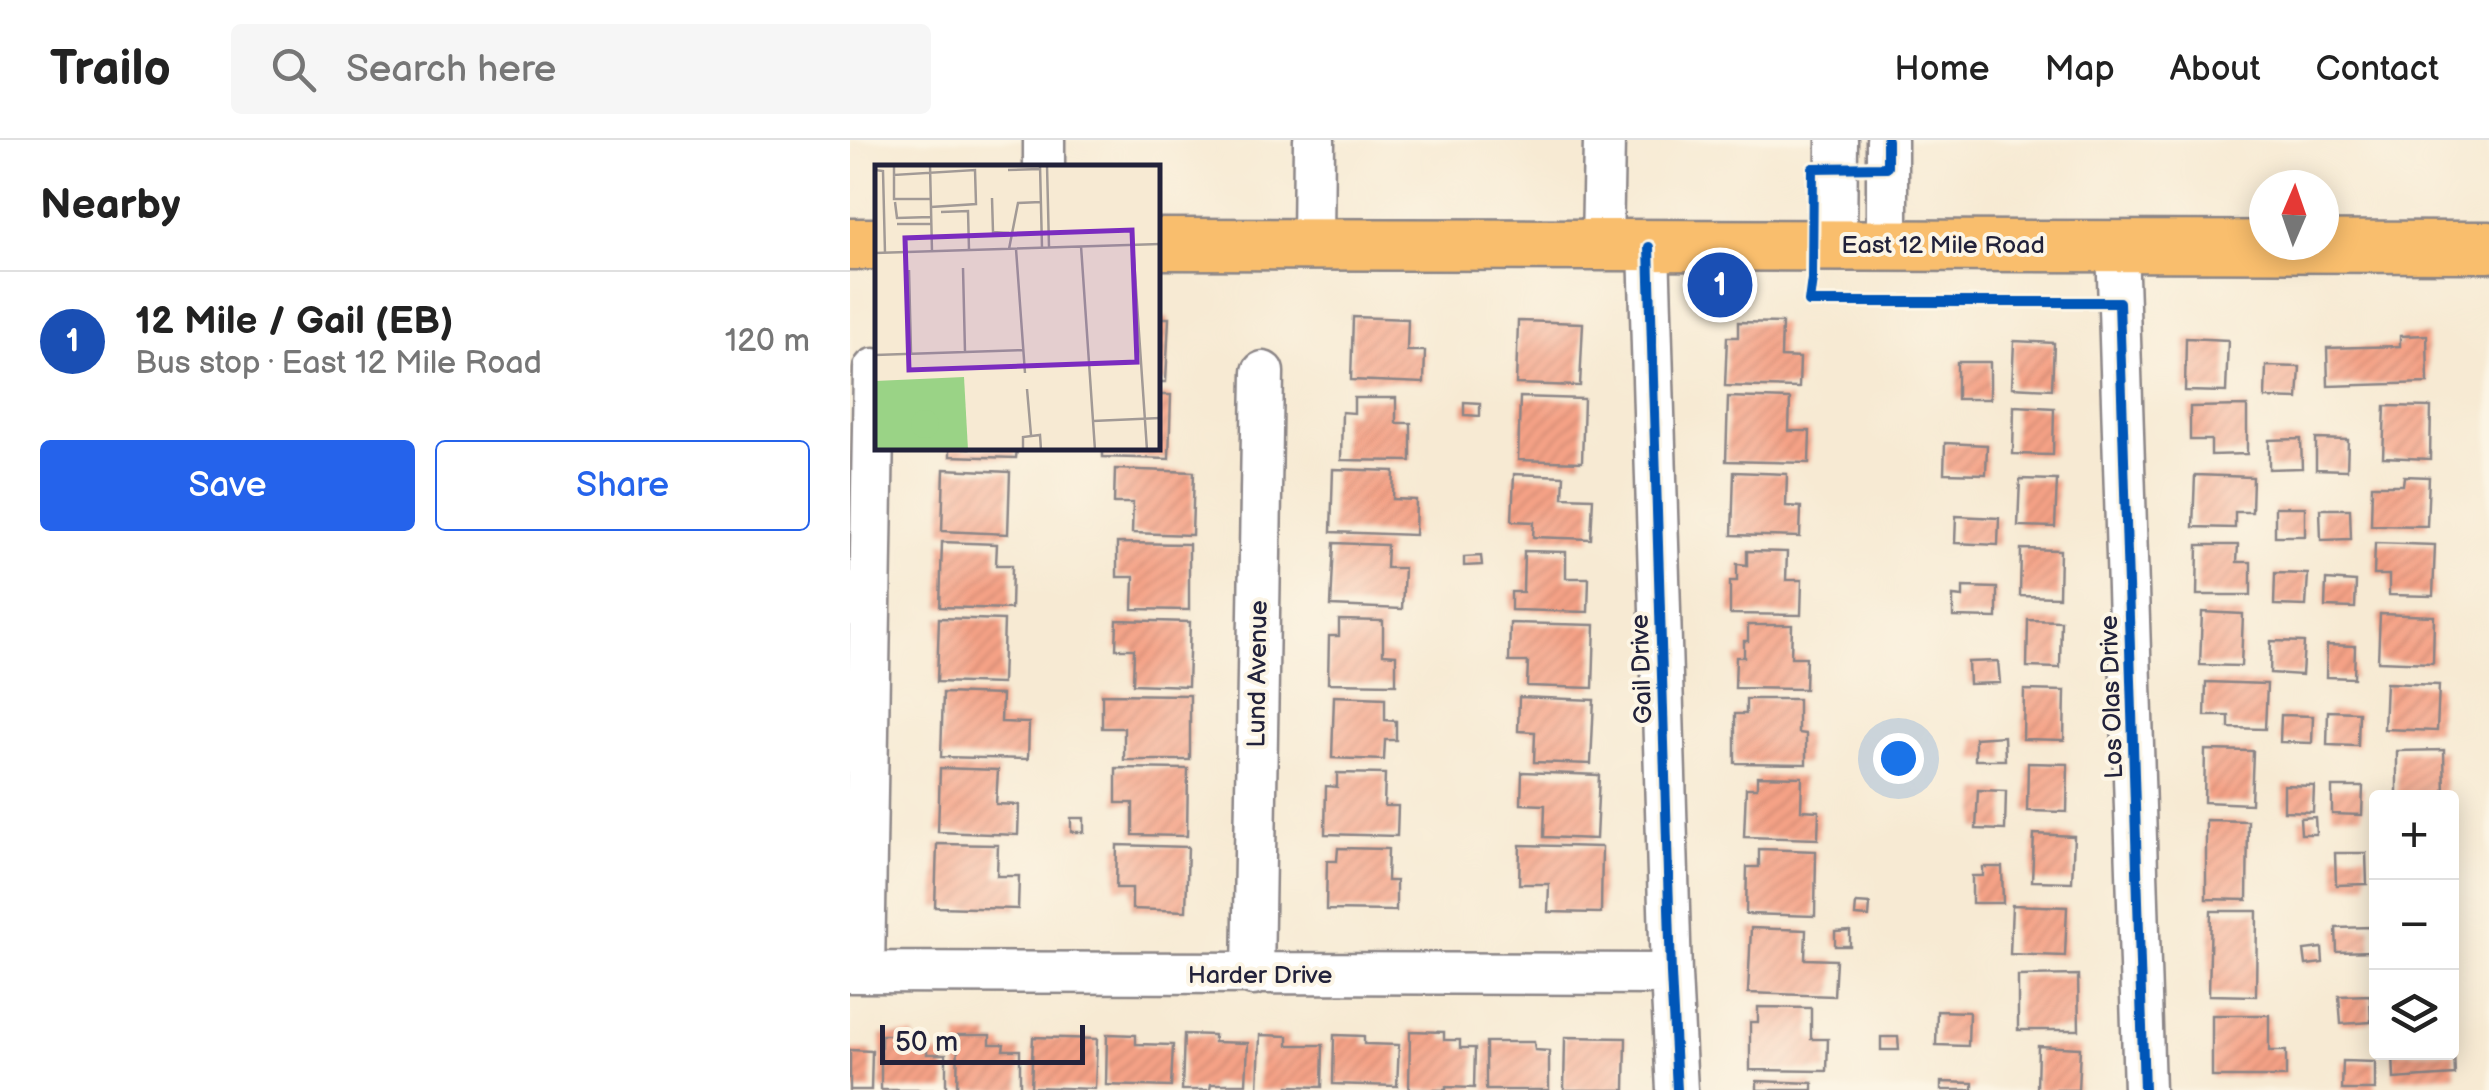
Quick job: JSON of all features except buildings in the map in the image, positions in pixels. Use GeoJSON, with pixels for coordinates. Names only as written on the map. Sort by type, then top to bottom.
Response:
{"type":"FeatureCollection","features":[{"type":"Feature","properties":{"kind":"main road","name":"East 12 Mile Road"},"geometry":{"type":"LineString","coordinates":[[1160,244],[2489,247]]}},
{"type":"Feature","properties":{"kind":"street"},"geometry":{"type":"LineString","coordinates":[[1313,245],[1314,140]]}},
{"type":"Feature","properties":{"kind":"street","name":"Gail Drive"},"geometry":{"type":"LineString","coordinates":[[1604,140],[1625,247],[1677,1090]]}},
{"type":"Feature","properties":{"kind":"street"},"geometry":{"type":"LineString","coordinates":[[1836,245],[1837,140]]}},
{"type":"Feature","properties":{"kind":"street"},"geometry":{"type":"LineString","coordinates":[[1887,244],[1888,140]]}},
{"type":"Feature","properties":{"kind":"street","name":"Los Olas Drive"},"geometry":{"type":"LineString","coordinates":[[2117,245],[2144,1090]]}},
{"type":"Feature","properties":{"kind":"street"},"geometry":{"type":"LineString","coordinates":[[857,972],[874,370]]}},
{"type":"Feature","properties":{"kind":"street","name":"Lund Avenue"},"geometry":{"type":"LineString","coordinates":[[1253,975],[1262,372]]}},
{"type":"Feature","properties":{"kind":"street","name":"Harder Drive"},"geometry":{"type":"LineString","coordinates":[[857,972],[1671,974]]}},
{"type":"Feature","properties":{"kind":"cycle path"},"geometry":{"type":"LineString","coordinates":[[1887,140],[1887,167],[1813,168],[1809,302],[2119,302],[2144,1090]]}},
{"type":"Feature","properties":{"kind":"cycle path"},"geometry":{"type":"LineString","coordinates":[[1649,247],[1677,1090]]}},
{"type":"Feature","properties":{"kind":"place","name":"12 Mile / Gail (EB)"},"geometry":{"type":"Point","coordinates":[1720,285]}}]}
